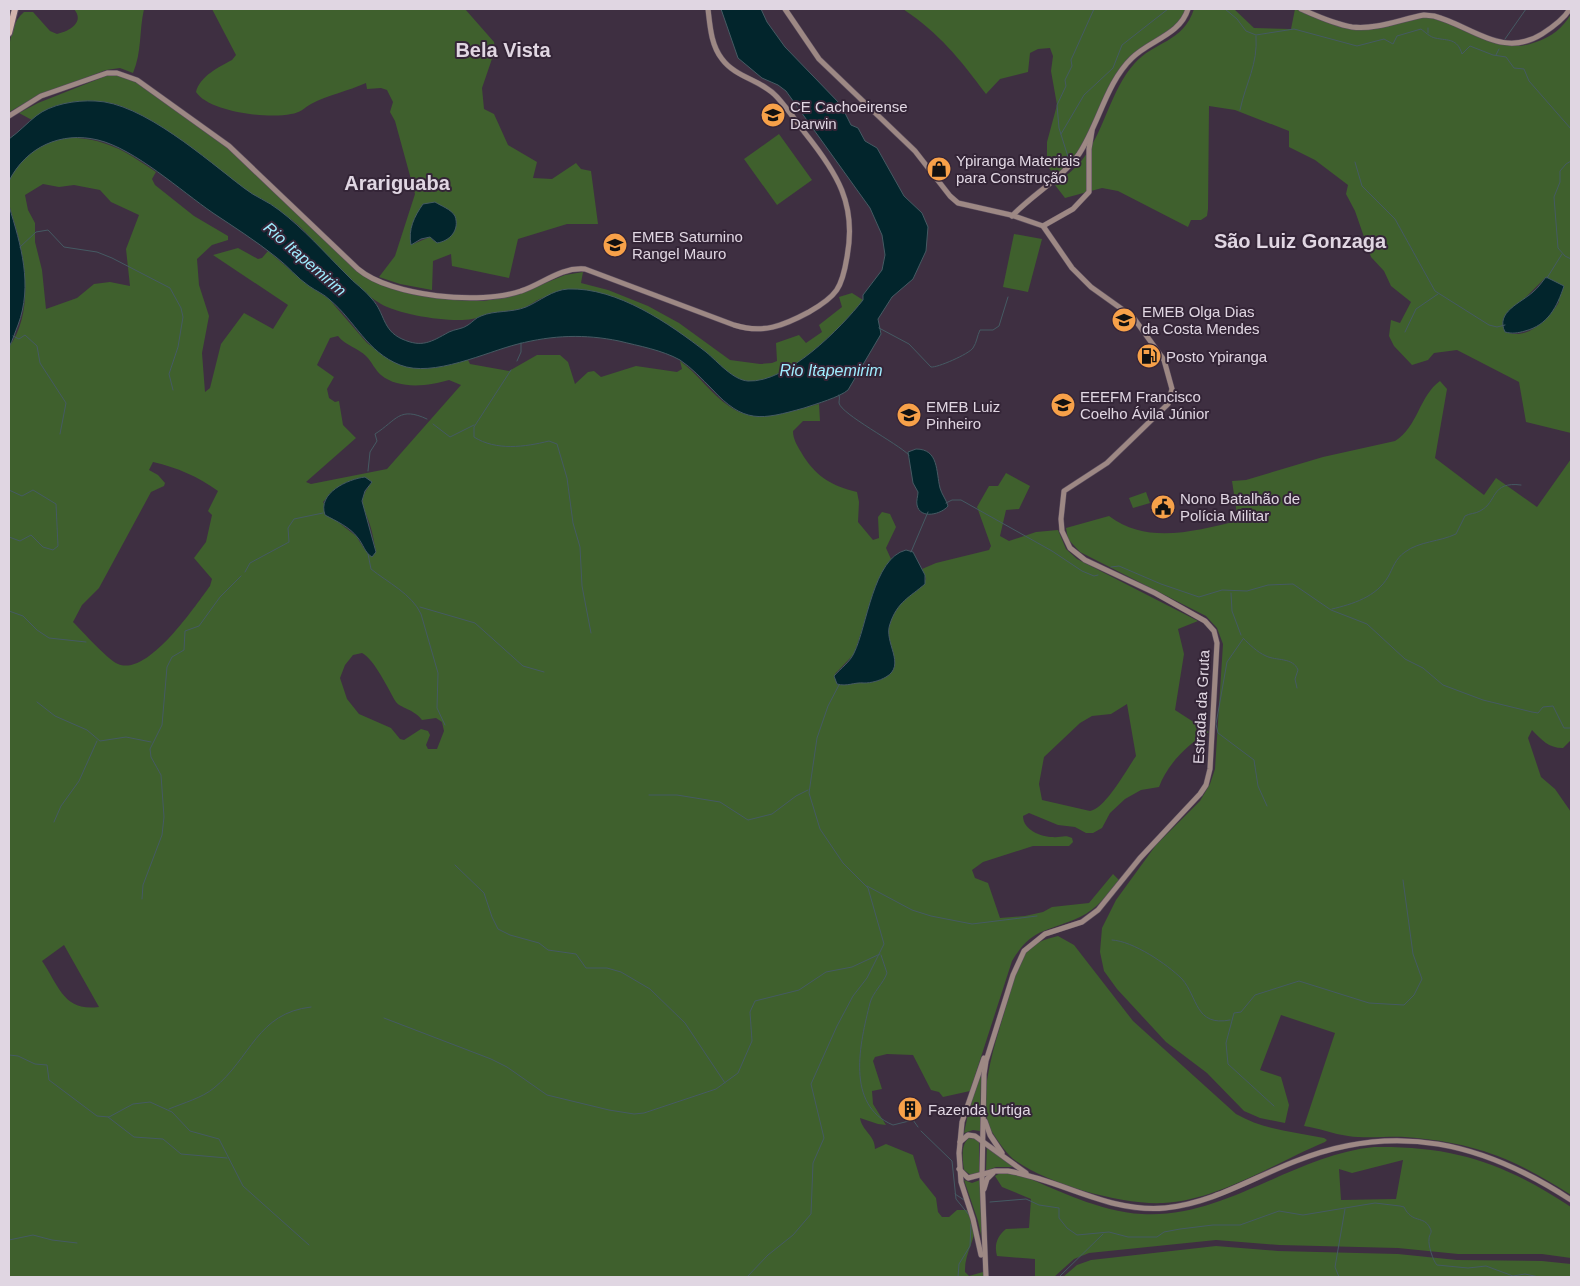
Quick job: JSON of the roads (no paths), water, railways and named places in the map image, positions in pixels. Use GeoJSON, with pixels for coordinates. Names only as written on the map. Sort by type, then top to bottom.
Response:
{"type":"FeatureCollection","features":[{"type":"Feature","properties":{"kind":"highway"},"geometry":{"type":"LineString","coordinates":[[9,33],[15,9]]}},
{"type":"Feature","properties":{"kind":"main road"},"geometry":{"type":"LineString","coordinates":[[9,116],[41,96],[96,76],[108,73],[127,75],[216,135],[358,269],[380,283],[428,294],[472,298],[520,292],[557,274],[585,269],[734,325],[748,329],[770,329],[788,324],[822,304],[839,290],[850,243],[850,215],[843,190],[832,170],[776,96],[729,67],[721,59],[711,35],[708,9]]}},
{"type":"Feature","properties":{"kind":"main road"},"geometry":{"type":"LineString","coordinates":[[785,9],[819,59],[915,151],[958,203],[1012,216],[1043,226],[1073,209],[1089,192],[1089,150],[1094,123]]}},
{"type":"Feature","properties":{"kind":"main road"},"geometry":{"type":"LineString","coordinates":[[1012,216],[1070,164],[1083,147],[1127,63],[1140,51],[1179,25],[1188,9]]}},
{"type":"Feature","properties":{"kind":"main road"},"geometry":{"type":"LineString","coordinates":[[1301,9],[1352,27],[1365,27],[1424,15],[1434,16],[1496,42],[1513,45],[1530,40],[1545,32],[1563,18],[1570,9]]}},
{"type":"Feature","properties":{"kind":"main road","name":"Estrada da Gruta"},"geometry":{"type":"LineString","coordinates":[[993,1040],[1013,974],[1024,951],[1045,934],[1082,922],[1098,910],[1140,858],[1200,794],[1206,785],[1210,769],[1217,651],[1214,631],[1205,621],[1155,593],[1085,560],[1070,548],[1065,540],[1062,525],[1064,491],[1100,469],[1158,415],[1168,404],[1172,394],[1171,379],[1164,360],[1133,317],[1091,287],[1072,268],[1043,226]]}},
{"type":"Feature","properties":{"kind":"main road"},"geometry":{"type":"LineString","coordinates":[[985,1277],[982,1194],[982,1109],[984,1074],[993,1040]]}},
{"type":"Feature","properties":{"kind":"main road"},"geometry":{"type":"LineString","coordinates":[[985,1277],[976,1230],[959,1169],[959,1143],[964,1113],[980,1066],[993,1040]]}},
{"type":"Feature","properties":{"kind":"main road"},"geometry":{"type":"LineString","coordinates":[[982,1109],[988,1132],[1006,1160]]}},
{"type":"Feature","properties":{"kind":"main road"},"geometry":{"type":"LineString","coordinates":[[959,1143],[964,1137],[971,1135],[982,1140],[1006,1160],[1033,1177]]}},
{"type":"Feature","properties":{"kind":"main road"},"geometry":{"type":"LineString","coordinates":[[959,1169],[968,1178],[982,1176],[995,1171],[1008,1171],[1033,1177],[1118,1206],[1164,1208],[1222,1194],[1297,1161],[1334,1149],[1364,1144],[1413,1142],[1450,1146],[1487,1156],[1521,1170],[1571,1200]]}},
{"type":"Feature","properties":{"kind":"main road"},"geometry":{"type":"LineString","coordinates":[[982,1194],[988,1179],[995,1171]]}},
{"type":"Feature","properties":{"kind":"water","name":"Rio Itapemirim"},"geometry":{"type":"Polygon","coordinates":[[[721,9],[761,9],[767,22],[785,47],[841,105],[851,125],[858,128],[865,141],[877,148],[904,196],[922,213],[928,227],[926,251],[913,279],[892,297],[878,319],[881,334],[848,390],[828,400],[789,412],[764,416],[744,414],[723,400],[689,366],[680,360],[650,349],[606,339],[569,336],[544,339],[518,344],[443,366],[413,368],[400,365],[379,352],[339,308],[305,283],[268,251],[127,152],[98,140],[71,138],[58,140],[46,144],[25,159],[9,181],[9,139],[36,116],[49,108],[72,102],[95,101],[113,104],[133,111],[173,134],[248,191],[288,217],[369,296],[376,304],[391,331],[409,342],[426,343],[466,326],[486,314],[520,309],[562,290],[587,290],[605,294],[642,309],[692,341],[726,370],[742,380],[763,379],[796,364],[841,325],[863,300],[863,295],[882,270],[885,255],[882,235],[870,208],[786,91],[762,78],[738,58],[721,9]]]}},
{"type":"Feature","properties":{"kind":"water"},"geometry":{"type":"Polygon","coordinates":[[[435,202],[455,216],[456,226],[453,234],[442,242],[437,243],[430,237],[421,239],[411,245],[411,228],[417,214],[423,204],[435,202]]]}},
{"type":"Feature","properties":{"kind":"water"},"geometry":{"type":"Polygon","coordinates":[[[9,206],[18,235],[24,265],[25,295],[18,325],[9,347],[9,206]]]}},
{"type":"Feature","properties":{"kind":"water"},"geometry":{"type":"Polygon","coordinates":[[[1546,277],[1564,286],[1555,308],[1546,320],[1533,328],[1517,333],[1505,332],[1503,319],[1506,313],[1535,290],[1546,277]]]}},
{"type":"Feature","properties":{"kind":"water"},"geometry":{"type":"Polygon","coordinates":[[[916,449],[929,453],[933,457],[937,469],[940,488],[948,506],[936,513],[922,513],[917,505],[918,492],[913,483],[908,452],[916,449]]]}},
{"type":"Feature","properties":{"kind":"water"},"geometry":{"type":"Polygon","coordinates":[[[365,477],[372,482],[365,491],[362,501],[376,552],[372,557],[355,534],[325,515],[324,507],[325,500],[336,488],[350,481],[365,477]]]}},
{"type":"Feature","properties":{"kind":"water"},"geometry":{"type":"Polygon","coordinates":[[[906,550],[913,552],[925,575],[925,584],[900,605],[890,624],[889,638],[895,660],[892,672],[886,677],[872,682],[837,684],[834,676],[854,653],[878,579],[895,556],[906,550]]]}},
{"type":"Feature","properties":{"kind":"waterway"},"geometry":{"type":"LineString","coordinates":[[1069,160],[1059,128],[1057,105],[1066,86],[1065,80],[1072,66],[1071,60],[1094,9]]}},
{"type":"Feature","properties":{"kind":"waterway"},"geometry":{"type":"LineString","coordinates":[[1061,134],[1084,95],[1113,68],[1122,45],[1168,9]]}},
{"type":"Feature","properties":{"kind":"waterway"},"geometry":{"type":"LineString","coordinates":[[1225,9],[1237,19],[1246,31],[1256,35],[1294,29],[1357,46],[1384,39],[1393,44],[1397,36],[1421,29],[1433,37],[1455,43],[1462,54],[1470,46],[1493,55],[1506,57],[1514,68],[1524,69],[1529,81],[1571,129]]}},
{"type":"Feature","properties":{"kind":"waterway"},"geometry":{"type":"LineString","coordinates":[[1505,39],[1526,9]]}},
{"type":"Feature","properties":{"kind":"waterway"},"geometry":{"type":"LineString","coordinates":[[1428,28],[1428,33]]}},
{"type":"Feature","properties":{"kind":"waterway"},"geometry":{"type":"LineString","coordinates":[[1240,110],[1255,56],[1256,36]]}},
{"type":"Feature","properties":{"kind":"waterway"},"geometry":{"type":"LineString","coordinates":[[1496,55],[1499,49]]}},
{"type":"Feature","properties":{"kind":"waterway"},"geometry":{"type":"LineString","coordinates":[[1571,161],[1560,171],[1560,182],[1554,197],[1558,248],[1565,256],[1571,259]]}},
{"type":"Feature","properties":{"kind":"waterway"},"geometry":{"type":"LineString","coordinates":[[1355,162],[1362,186],[1395,219],[1435,291],[1489,325],[1497,327],[1505,325]]}},
{"type":"Feature","properties":{"kind":"waterway"},"geometry":{"type":"LineString","coordinates":[[20,247],[36,232],[48,230],[64,247],[97,252],[170,288],[181,308],[183,317],[178,347],[169,374],[173,390]]}},
{"type":"Feature","properties":{"kind":"waterway"},"geometry":{"type":"LineString","coordinates":[[1547,278],[1562,254]]}},
{"type":"Feature","properties":{"kind":"waterway"},"geometry":{"type":"LineString","coordinates":[[1405,332],[1416,309],[1438,294]]}},
{"type":"Feature","properties":{"kind":"waterway"},"geometry":{"type":"LineString","coordinates":[[879,328],[909,344],[931,367],[934,367],[970,351],[980,330],[993,330],[999,326],[1008,297]]}},
{"type":"Feature","properties":{"kind":"waterway"},"geometry":{"type":"LineString","coordinates":[[13,336],[19,339],[25,335],[37,346],[40,363],[66,403],[60,434]]}},
{"type":"Feature","properties":{"kind":"waterway"},"geometry":{"type":"LineString","coordinates":[[517,361],[521,352],[521,343]]}},
{"type":"Feature","properties":{"kind":"waterway"},"geometry":{"type":"LineString","coordinates":[[511,370],[474,427],[474,437],[492,444],[511,447],[549,441],[557,444],[567,478],[573,523],[580,547],[582,586],[591,633]]}},
{"type":"Feature","properties":{"kind":"waterway"},"geometry":{"type":"LineString","coordinates":[[839,395],[839,403],[842,408],[909,455]]}},
{"type":"Feature","properties":{"kind":"waterway"},"geometry":{"type":"LineString","coordinates":[[368,471],[370,452],[377,441],[375,434],[404,414],[418,415],[427,419]]}},
{"type":"Feature","properties":{"kind":"waterway"},"geometry":{"type":"LineString","coordinates":[[433,424],[450,437],[474,425]]}},
{"type":"Feature","properties":{"kind":"waterway"},"geometry":{"type":"LineString","coordinates":[[1332,609],[1348,605],[1371,595],[1383,584],[1405,552],[1411,548],[1456,534],[1465,516],[1486,507],[1499,489],[1504,486],[1521,485]]}},
{"type":"Feature","properties":{"kind":"waterway"},"geometry":{"type":"LineString","coordinates":[[9,490],[22,496],[33,490],[56,504],[58,546],[53,550],[43,547],[31,535],[20,541],[9,537]]}},
{"type":"Feature","properties":{"kind":"waterway"},"geometry":{"type":"LineString","coordinates":[[946,503],[952,500],[961,500],[1052,551],[1082,571],[1094,576],[1098,575]]}},
{"type":"Feature","properties":{"kind":"waterway"},"geometry":{"type":"LineString","coordinates":[[911,552],[928,512]]}},
{"type":"Feature","properties":{"kind":"waterway"},"geometry":{"type":"LineString","coordinates":[[245,572],[250,563],[289,542],[288,528],[294,519],[323,513]]}},
{"type":"Feature","properties":{"kind":"waterway"},"geometry":{"type":"LineString","coordinates":[[368,554],[371,569],[412,600],[421,614],[438,673],[437,708],[445,725]]}},
{"type":"Feature","properties":{"kind":"waterway"},"geometry":{"type":"LineString","coordinates":[[1111,567],[1119,566],[1161,584],[1199,597],[1222,590],[1247,591],[1268,585],[1293,584],[1331,610],[1367,624],[1405,659],[1423,668],[1443,685],[1483,700],[1532,712],[1538,713],[1543,707],[1553,706],[1564,728],[1571,728]]}},
{"type":"Feature","properties":{"kind":"waterway"},"geometry":{"type":"LineString","coordinates":[[142,899],[143,885],[162,835],[164,817],[161,775],[151,757],[150,749],[162,725],[167,667],[172,657],[184,650],[185,631],[199,626],[220,597],[241,576]]}},
{"type":"Feature","properties":{"kind":"waterway"},"geometry":{"type":"LineString","coordinates":[[1231,593],[1232,611],[1241,635]]}},
{"type":"Feature","properties":{"kind":"waterway"},"geometry":{"type":"LineString","coordinates":[[420,607],[475,623],[523,666],[544,672]]}},
{"type":"Feature","properties":{"kind":"waterway"},"geometry":{"type":"LineString","coordinates":[[9,611],[23,616],[37,630],[49,638],[86,642]]}},
{"type":"Feature","properties":{"kind":"waterway"},"geometry":{"type":"LineString","coordinates":[[1243,638],[1270,658],[1288,661],[1296,666],[1298,670],[1295,679],[1297,688]]}},
{"type":"Feature","properties":{"kind":"waterway"},"geometry":{"type":"LineString","coordinates":[[1243,639],[1227,662],[1216,724],[1218,733],[1254,760],[1258,786],[1267,806]]}},
{"type":"Feature","properties":{"kind":"waterway"},"geometry":{"type":"LineString","coordinates":[[747,1277],[768,1255],[793,1235],[811,1214],[813,1163],[824,1138],[811,1084],[837,1026],[853,996],[867,978],[884,944],[868,888],[843,863],[820,829],[809,793],[817,738],[828,706],[839,685]]}},
{"type":"Feature","properties":{"kind":"waterway"},"geometry":{"type":"LineString","coordinates":[[37,702],[55,716],[87,730],[100,741],[126,737],[151,742]]}},
{"type":"Feature","properties":{"kind":"waterway"},"geometry":{"type":"LineString","coordinates":[[54,822],[61,806],[79,781],[97,741]]}},
{"type":"Feature","properties":{"kind":"waterway"},"geometry":{"type":"LineString","coordinates":[[649,795],[677,795],[720,802],[748,820],[772,814],[796,796],[808,790]]}},
{"type":"Feature","properties":{"kind":"waterway"},"geometry":{"type":"LineString","coordinates":[[455,865],[484,893],[498,929],[510,935],[539,943],[548,950],[576,954],[586,968],[607,968],[621,972],[650,989],[685,1023],[725,1083]]}},
{"type":"Feature","properties":{"kind":"waterway"},"geometry":{"type":"LineString","coordinates":[[1274,1106],[1228,1064],[1226,1043],[1234,1013],[1241,1012],[1255,995],[1299,981],[1369,1003],[1404,1005],[1414,995],[1422,979],[1413,954],[1403,880]]}},
{"type":"Feature","properties":{"kind":"waterway"},"geometry":{"type":"LineString","coordinates":[[867,886],[912,910],[931,916],[972,924],[1037,916]]}},
{"type":"Feature","properties":{"kind":"waterway"},"geometry":{"type":"LineString","coordinates":[[1112,940],[1130,944],[1159,960],[1176,973],[1187,986],[1204,1015],[1219,1021],[1230,1020]]}},
{"type":"Feature","properties":{"kind":"waterway"},"geometry":{"type":"LineString","coordinates":[[384,1018],[491,1059],[507,1067],[547,1095],[609,1110],[634,1114],[644,1113],[716,1089],[738,1073],[752,1041],[750,1012],[755,1001],[799,990],[826,972],[852,967],[880,954]]}},
{"type":"Feature","properties":{"kind":"waterway"},"geometry":{"type":"LineString","coordinates":[[881,955],[887,973],[871,999],[866,1019],[860,1054],[862,1088],[868,1103],[878,1116],[893,1125],[913,1120],[918,1127]]}},
{"type":"Feature","properties":{"kind":"waterway"},"geometry":{"type":"LineString","coordinates":[[169,1109],[209,1092],[214,1088],[227,1076],[266,1027],[278,1018],[293,1011],[311,1007]]}},
{"type":"Feature","properties":{"kind":"waterway"},"geometry":{"type":"LineString","coordinates":[[9,1055],[18,1056],[35,1064],[47,1065],[49,1080],[97,1116],[109,1117],[133,1104],[150,1102],[172,1112],[190,1131],[219,1139],[243,1186],[309,1245]]}},
{"type":"Feature","properties":{"kind":"waterway"},"geometry":{"type":"LineString","coordinates":[[108,1117],[134,1137],[163,1139],[181,1154],[227,1158]]}},
{"type":"Feature","properties":{"kind":"waterway"},"geometry":{"type":"LineString","coordinates":[[921,1131],[952,1161],[956,1199],[969,1215]]}},
{"type":"Feature","properties":{"kind":"waterway"},"geometry":{"type":"LineString","coordinates":[[955,1194],[964,1200]]}},
{"type":"Feature","properties":{"kind":"waterway"},"geometry":{"type":"LineString","coordinates":[[990,1202],[1026,1199],[1039,1205],[1059,1208],[1059,1218],[1067,1228],[1077,1235],[1109,1232],[1128,1237],[1157,1237],[1164,1232],[1180,1229],[1213,1225],[1240,1225],[1279,1211],[1303,1215],[1375,1203],[1400,1206],[1404,1207],[1414,1218],[1425,1222],[1430,1228],[1429,1245],[1432,1257],[1437,1265],[1468,1268],[1486,1266],[1513,1276],[1525,1274],[1539,1277]]}},
{"type":"Feature","properties":{"kind":"waterway"},"geometry":{"type":"LineString","coordinates":[[1339,1277],[1335,1267],[1345,1209]]}},
{"type":"Feature","properties":{"kind":"waterway"},"geometry":{"type":"LineString","coordinates":[[958,1277],[959,1264],[970,1246],[971,1224]]}},
{"type":"Feature","properties":{"kind":"waterway"},"geometry":{"type":"LineString","coordinates":[[1059,1277],[1103,1234]]}},
{"type":"Feature","properties":{"kind":"waterway"},"geometry":{"type":"LineString","coordinates":[[9,1240],[33,1235],[52,1240],[77,1243]]}},
{"type":"Feature","properties":{"kind":"waterway"},"geometry":{"type":"LineString","coordinates":[[702,1277],[717,1277]]}},
{"type":"Feature","properties":{"kind":"place","name":"CE Cachoeirense Darwin"},"geometry":{"type":"Point","coordinates":[773,115]}},
{"type":"Feature","properties":{"kind":"place","name":"Ypiranga Materiais para Construção"},"geometry":{"type":"Point","coordinates":[939,169]}},
{"type":"Feature","properties":{"kind":"place","name":"EMEB Saturnino Rangel Mauro"},"geometry":{"type":"Point","coordinates":[615,245]}},
{"type":"Feature","properties":{"kind":"place","name":"EMEB Olga Dias da Costa Mendes"},"geometry":{"type":"Point","coordinates":[1124,320]}},
{"type":"Feature","properties":{"kind":"place","name":"Posto Ypiranga"},"geometry":{"type":"Point","coordinates":[1149,356]}},
{"type":"Feature","properties":{"kind":"place","name":"EEEFM Francisco Coelho Ávila Júnior"},"geometry":{"type":"Point","coordinates":[1063,405]}},
{"type":"Feature","properties":{"kind":"place","name":"EMEB Luiz Pinheiro"},"geometry":{"type":"Point","coordinates":[909,415]}},
{"type":"Feature","properties":{"kind":"place","name":"Nono Batalhão de Polícia Militar"},"geometry":{"type":"Point","coordinates":[1163,507]}},
{"type":"Feature","properties":{"kind":"place","name":"Fazenda Urtiga"},"geometry":{"type":"Point","coordinates":[910,1109]}},
{"type":"Feature","properties":{"kind":"district","name":"Bela Vista"},"geometry":{"type":"Point","coordinates":[503,50]}},
{"type":"Feature","properties":{"kind":"district","name":"Arariguaba"},"geometry":{"type":"Point","coordinates":[397,183]}},
{"type":"Feature","properties":{"kind":"district","name":"São Luiz Gonzaga"},"geometry":{"type":"Point","coordinates":[1300,241]}}]}
